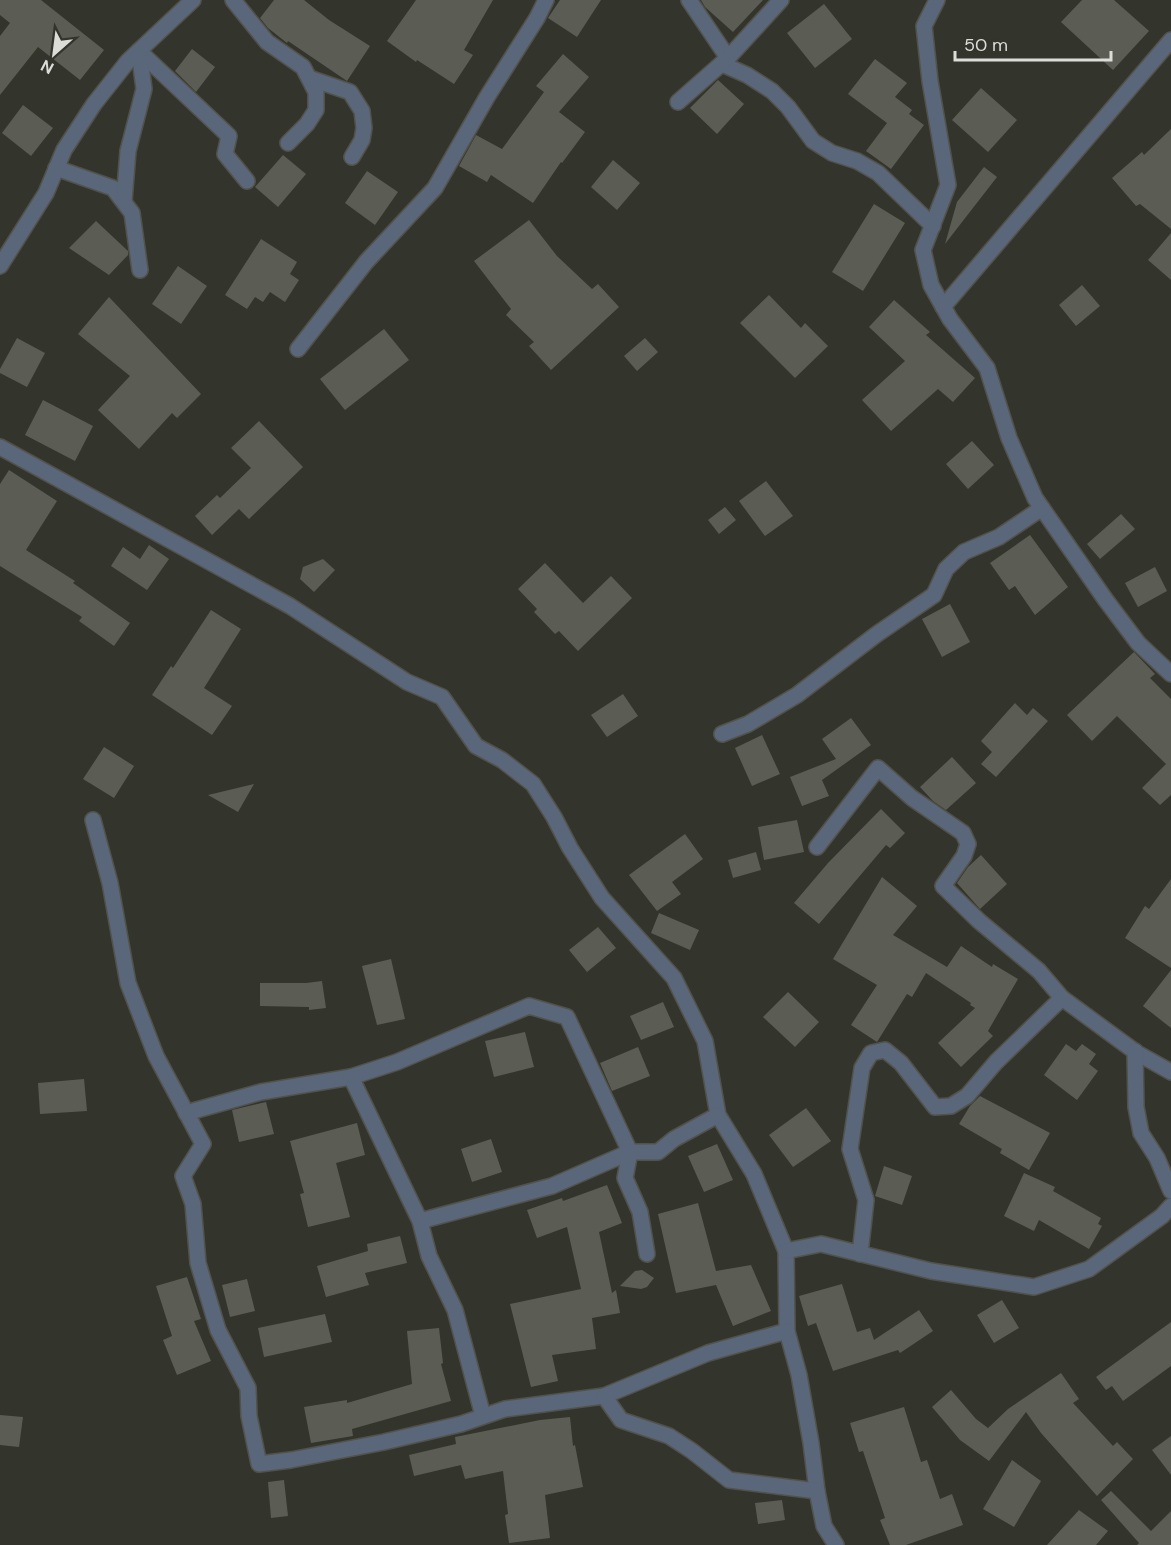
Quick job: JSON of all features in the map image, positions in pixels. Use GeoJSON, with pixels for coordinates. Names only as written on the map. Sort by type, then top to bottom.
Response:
{"type":"FeatureCollection","features":[{"type":"Feature","properties":{"kind":"street"},"geometry":{"type":"LineString","coordinates":[[0,266],[46,193],[64,150],[94,104],[139,51],[193,0]]}},
{"type":"Feature","properties":{"kind":"street"},"geometry":{"type":"LineString","coordinates":[[233,0],[267,42],[303,67],[316,92],[316,110],[307,124],[288,143]]}},
{"type":"Feature","properties":{"kind":"street"},"geometry":{"type":"LineString","coordinates":[[298,348],[366,262],[435,188],[546,0]]}},
{"type":"Feature","properties":{"kind":"street"},"geometry":{"type":"LineString","coordinates":[[689,0],[725,61],[772,92],[788,107],[813,141],[832,153],[856,161],[878,173],[933,226]]}},
{"type":"Feature","properties":{"kind":"street"},"geometry":{"type":"LineString","coordinates":[[678,102],[725,61],[781,0]]}},
{"type":"Feature","properties":{"kind":"street"},"geometry":{"type":"LineString","coordinates":[[937,0],[924,26],[930,81],[948,185],[924,250],[931,285],[943,308],[987,368],[1009,438],[1035,498],[1131,634],[1171,674]]}},
{"type":"Feature","properties":{"kind":"street"},"geometry":{"type":"LineString","coordinates":[[943,308],[1171,40]]}},
{"type":"Feature","properties":{"kind":"street"},"geometry":{"type":"LineString","coordinates":[[139,51],[229,136],[225,153],[247,181]]}},
{"type":"Feature","properties":{"kind":"street"},"geometry":{"type":"LineString","coordinates":[[123,201],[128,151],[144,89],[139,51]]}},
{"type":"Feature","properties":{"kind":"street"},"geometry":{"type":"LineString","coordinates":[[309,78],[350,92],[362,111],[364,128],[362,140],[352,157]]}},
{"type":"Feature","properties":{"kind":"street"},"geometry":{"type":"LineString","coordinates":[[57,168],[113,188],[132,213],[140,270]]}},
{"type":"Feature","properties":{"kind":"street"},"geometry":{"type":"LineString","coordinates":[[0,447],[290,606],[407,682],[442,697],[476,746],[502,760],[533,784],[602,898],[674,978],[705,1041],[718,1115],[754,1174],[786,1251],[787,1331],[799,1375],[817,1491],[825,1526],[836,1545]]}},
{"type":"Feature","properties":{"kind":"street"},"geometry":{"type":"LineString","coordinates":[[722,734],[748,724],[797,695],[877,634],[934,595],[946,569],[964,552],[999,537],[1042,508]]}},
{"type":"Feature","properties":{"kind":"street"},"geometry":{"type":"LineString","coordinates":[[817,847],[878,768],[912,798],[963,833],[968,844],[964,856],[943,886],[979,921],[1039,971],[1062,998],[1135,1051],[1171,1072]]}},
{"type":"Feature","properties":{"kind":"street"},"geometry":{"type":"LineString","coordinates":[[93,820],[110,883],[128,983],[156,1056],[203,1144],[183,1176],[193,1204],[198,1263],[218,1330],[248,1388],[249,1416],[259,1464],[384,1442],[505,1409],[604,1396],[708,1353],[787,1331]]}},
{"type":"Feature","properties":{"kind":"street"},"geometry":{"type":"LineString","coordinates":[[860,1254],[866,1200],[850,1149],[862,1068],[871,1053],[885,1050],[901,1063],[935,1107],[951,1106],[967,1096],[996,1062],[1062,998]]}},
{"type":"Feature","properties":{"kind":"street"},"geometry":{"type":"LineString","coordinates":[[186,1113],[261,1092],[351,1077],[397,1062],[530,1006],[552,1011],[567,1017],[630,1152],[625,1178],[640,1212],[647,1254]]}},
{"type":"Feature","properties":{"kind":"street"},"geometry":{"type":"LineString","coordinates":[[1135,1051],[1136,1107],[1141,1133],[1157,1158],[1171,1191]]}},
{"type":"Feature","properties":{"kind":"street"},"geometry":{"type":"LineString","coordinates":[[351,1077],[420,1221],[429,1256],[455,1310],[483,1416]]}},
{"type":"Feature","properties":{"kind":"street"},"geometry":{"type":"LineString","coordinates":[[420,1221],[552,1186],[630,1152],[657,1152],[674,1139],[718,1115]]}},
{"type":"Feature","properties":{"kind":"street"},"geometry":{"type":"LineString","coordinates":[[786,1251],[821,1244],[931,1271],[1034,1287],[1089,1269],[1162,1216],[1171,1206]]}},
{"type":"Feature","properties":{"kind":"street"},"geometry":{"type":"LineString","coordinates":[[604,1396],[621,1420],[669,1436],[729,1480],[817,1491]]}},
{"type":"Feature","properties":{"kind":"building"},"geometry":{"type":"Polygon","coordinates":[[[0,0],[41,0],[104,50],[80,80],[38,47],[0,95],[0,36],[10,23],[0,15],[0,0]]]}},
{"type":"Feature","properties":{"kind":"building"},"geometry":{"type":"Polygon","coordinates":[[[274,0],[304,0],[329,20],[370,46],[347,81],[288,41],[287,43],[268,28],[260,18],[274,0]]]}},
{"type":"Feature","properties":{"kind":"building"},"geometry":{"type":"Polygon","coordinates":[[[416,0],[493,0],[464,50],[473,55],[454,84],[417,60],[416,62],[387,41],[416,0]]]}},
{"type":"Feature","properties":{"kind":"building"},"geometry":{"type":"Polygon","coordinates":[[[560,0],[601,0],[577,37],[548,18],[560,0]]]}},
{"type":"Feature","properties":{"kind":"building"},"geometry":{"type":"Polygon","coordinates":[[[701,0],[763,0],[733,32],[705,7],[701,0]]]}},
{"type":"Feature","properties":{"kind":"building"},"geometry":{"type":"Polygon","coordinates":[[[1082,0],[1114,0],[1149,31],[1113,70],[1061,22],[1082,0]]]}},
{"type":"Feature","properties":{"kind":"building"},"geometry":{"type":"Polygon","coordinates":[[[824,4],[852,39],[815,68],[787,33],[824,4]]]}},
{"type":"Feature","properties":{"kind":"building"},"geometry":{"type":"Polygon","coordinates":[[[192,49],[215,67],[196,92],[175,71],[192,49]]]}},
{"type":"Feature","properties":{"kind":"building"},"geometry":{"type":"Polygon","coordinates":[[[563,54],[589,77],[559,112],[585,132],[533,203],[491,175],[487,182],[459,166],[476,135],[502,149],[544,92],[536,86],[563,54]]]}},
{"type":"Feature","properties":{"kind":"building"},"geometry":{"type":"Polygon","coordinates":[[[875,59],[907,83],[895,97],[912,110],[909,114],[924,125],[891,169],[866,151],[887,123],[848,94],[875,59]]]}},
{"type":"Feature","properties":{"kind":"building"},"geometry":{"type":"Polygon","coordinates":[[[718,80],[744,104],[717,134],[690,108],[718,80]]]}},
{"type":"Feature","properties":{"kind":"building"},"geometry":{"type":"Polygon","coordinates":[[[981,88],[1017,120],[988,152],[952,120],[981,88]]]}},
{"type":"Feature","properties":{"kind":"building"},"geometry":{"type":"Polygon","coordinates":[[[23,105],[53,128],[31,156],[2,133],[23,105]]]}},
{"type":"Feature","properties":{"kind":"building"},"geometry":{"type":"Polygon","coordinates":[[[1171,129],[1171,229],[1140,204],[1136,206],[1112,178],[1142,152],[1144,155],[1171,129]]]}},
{"type":"Feature","properties":{"kind":"building"},"geometry":{"type":"Polygon","coordinates":[[[283,155],[306,174],[278,207],[255,187],[283,155]]]}},
{"type":"Feature","properties":{"kind":"building"},"geometry":{"type":"Polygon","coordinates":[[[613,160],[640,183],[617,210],[591,187],[613,160]]]}},
{"type":"Feature","properties":{"kind":"building"},"geometry":{"type":"Polygon","coordinates":[[[984,167],[997,177],[945,244],[957,202],[984,167]]]}},
{"type":"Feature","properties":{"kind":"building"},"geometry":{"type":"Polygon","coordinates":[[[367,171],[398,192],[375,225],[345,203],[367,171]]]}},
{"type":"Feature","properties":{"kind":"building"},"geometry":{"type":"Polygon","coordinates":[[[874,204],[905,223],[863,291],[832,272],[874,204]]]}},
{"type":"Feature","properties":{"kind":"building"},"geometry":{"type":"Polygon","coordinates":[[[529,220],[557,256],[592,289],[598,284],[619,307],[551,370],[529,346],[534,342],[506,315],[511,309],[474,261],[529,220]]]}},
{"type":"Feature","properties":{"kind":"building"},"geometry":{"type":"Polygon","coordinates":[[[96,221],[128,251],[128,255],[109,275],[69,248],[96,221]]]}},
{"type":"Feature","properties":{"kind":"building"},"geometry":{"type":"Polygon","coordinates":[[[1171,233],[1171,280],[1148,260],[1171,233]]]}},
{"type":"Feature","properties":{"kind":"building"},"geometry":{"type":"Polygon","coordinates":[[[261,239],[297,262],[290,274],[299,280],[285,302],[270,292],[263,302],[255,297],[247,309],[225,295],[261,239]]]}},
{"type":"Feature","properties":{"kind":"building"},"geometry":{"type":"Polygon","coordinates":[[[178,266],[207,286],[181,324],[152,304],[178,266]]]}},
{"type":"Feature","properties":{"kind":"building"},"geometry":{"type":"Polygon","coordinates":[[[1082,285],[1100,306],[1076,326],[1059,305],[1082,285]]]}},
{"type":"Feature","properties":{"kind":"building"},"geometry":{"type":"Polygon","coordinates":[[[769,295],[801,328],[805,323],[828,346],[795,378],[740,323],[769,295]]]}},
{"type":"Feature","properties":{"kind":"building"},"geometry":{"type":"Polygon","coordinates":[[[109,297],[201,394],[177,418],[172,413],[139,449],[98,410],[130,376],[78,334],[109,297]]]}},
{"type":"Feature","properties":{"kind":"building"},"geometry":{"type":"Polygon","coordinates":[[[894,300],[930,332],[926,335],[975,378],[953,402],[938,389],[891,431],[862,400],[905,361],[869,327],[894,300]]]}},
{"type":"Feature","properties":{"kind":"building"},"geometry":{"type":"Polygon","coordinates":[[[384,329],[409,360],[345,410],[320,379],[384,329]]]}},
{"type":"Feature","properties":{"kind":"building"},"geometry":{"type":"Polygon","coordinates":[[[17,338],[45,353],[27,387],[0,373],[17,338]]]}},
{"type":"Feature","properties":{"kind":"building"},"geometry":{"type":"Polygon","coordinates":[[[645,338],[658,352],[637,371],[624,356],[645,338]]]}},
{"type":"Feature","properties":{"kind":"building"},"geometry":{"type":"Polygon","coordinates":[[[43,400],[93,426],[75,461],[25,435],[43,400]]]}},
{"type":"Feature","properties":{"kind":"building"},"geometry":{"type":"Polygon","coordinates":[[[259,421],[303,467],[249,519],[239,509],[212,535],[195,516],[217,495],[220,498],[251,468],[231,448],[259,421]]]}},
{"type":"Feature","properties":{"kind":"building"},"geometry":{"type":"Polygon","coordinates":[[[972,441],[994,465],[968,489],[946,464],[972,441]]]}},
{"type":"Feature","properties":{"kind":"building"},"geometry":{"type":"Polygon","coordinates":[[[9,470],[57,501],[26,550],[75,581],[73,583],[130,623],[114,646],[79,621],[82,617],[0,566],[0,484],[9,470]]]}},
{"type":"Feature","properties":{"kind":"building"},"geometry":{"type":"Polygon","coordinates":[[[766,481],[793,516],[765,536],[739,501],[766,481]]]}},
{"type":"Feature","properties":{"kind":"building"},"geometry":{"type":"Polygon","coordinates":[[[725,507],[736,520],[719,534],[708,520],[725,507]]]}},
{"type":"Feature","properties":{"kind":"building"},"geometry":{"type":"Polygon","coordinates":[[[1121,514],[1135,529],[1100,559],[1087,544],[1121,514]]]}},
{"type":"Feature","properties":{"kind":"building"},"geometry":{"type":"Polygon","coordinates":[[[1030,535],[1068,587],[1035,615],[1015,586],[1009,590],[990,563],[1030,535]]]}},
{"type":"Feature","properties":{"kind":"building"},"geometry":{"type":"Polygon","coordinates":[[[149,545],[169,559],[147,590],[111,566],[123,547],[140,559],[149,545]]]}},
{"type":"Feature","properties":{"kind":"building"},"geometry":{"type":"Polygon","coordinates":[[[323,559],[335,570],[314,592],[300,579],[303,567],[323,559]]]}},
{"type":"Feature","properties":{"kind":"building"},"geometry":{"type":"Polygon","coordinates":[[[545,563],[583,603],[611,576],[632,598],[578,651],[559,631],[555,634],[534,612],[537,609],[518,589],[545,563]]]}},
{"type":"Feature","properties":{"kind":"building"},"geometry":{"type":"Polygon","coordinates":[[[1155,567],[1167,591],[1138,607],[1125,583],[1155,567]]]}},
{"type":"Feature","properties":{"kind":"building"},"geometry":{"type":"Polygon","coordinates":[[[950,604],[970,642],[942,657],[922,619],[950,604]]]}},
{"type":"Feature","properties":{"kind":"building"},"geometry":{"type":"Polygon","coordinates":[[[211,610],[241,629],[204,688],[232,706],[212,735],[152,695],[171,666],[173,668],[211,610]]]}},
{"type":"Feature","properties":{"kind":"building"},"geometry":{"type":"Polygon","coordinates":[[[1134,652],[1155,674],[1150,678],[1171,699],[1171,795],[1160,805],[1142,788],[1166,764],[1117,716],[1092,741],[1067,715],[1134,652]]]}},
{"type":"Feature","properties":{"kind":"building"},"geometry":{"type":"Polygon","coordinates":[[[623,694],[638,716],[607,737],[591,715],[623,694]]]}},
{"type":"Feature","properties":{"kind":"building"},"geometry":{"type":"Polygon","coordinates":[[[1015,703],[1027,715],[1033,708],[1048,721],[996,777],[981,764],[992,752],[981,741],[1015,703]]]}},
{"type":"Feature","properties":{"kind":"building"},"geometry":{"type":"Polygon","coordinates":[[[851,718],[871,745],[822,780],[829,796],[802,806],[790,777],[836,759],[822,739],[851,718]]]}},
{"type":"Feature","properties":{"kind":"building"},"geometry":{"type":"Polygon","coordinates":[[[762,735],[780,774],[752,786],[735,748],[762,735]]]}},
{"type":"Feature","properties":{"kind":"building"},"geometry":{"type":"Polygon","coordinates":[[[104,747],[134,766],[114,798],[83,779],[104,747]]]}},
{"type":"Feature","properties":{"kind":"building"},"geometry":{"type":"Polygon","coordinates":[[[952,757],[976,783],[946,810],[933,801],[920,787],[952,757]]]}},
{"type":"Feature","properties":{"kind":"building"},"geometry":{"type":"Polygon","coordinates":[[[254,784],[238,812],[208,795],[254,784]]]}},
{"type":"Feature","properties":{"kind":"building"},"geometry":{"type":"Polygon","coordinates":[[[881,809],[905,833],[890,848],[886,845],[819,924],[794,903],[828,863],[881,809]]]}},
{"type":"Feature","properties":{"kind":"building"},"geometry":{"type":"Polygon","coordinates":[[[797,820],[804,852],[764,860],[758,827],[797,820]]]}},
{"type":"Feature","properties":{"kind":"building"},"geometry":{"type":"Polygon","coordinates":[[[685,834],[703,859],[672,882],[681,894],[657,911],[629,875],[685,834]]]}},
{"type":"Feature","properties":{"kind":"building"},"geometry":{"type":"Polygon","coordinates":[[[756,852],[761,870],[733,878],[728,860],[756,852]]]}},
{"type":"Feature","properties":{"kind":"building"},"geometry":{"type":"Polygon","coordinates":[[[981,855],[1007,884],[980,909],[957,883],[968,867],[981,855]]]}},
{"type":"Feature","properties":{"kind":"building"},"geometry":{"type":"Polygon","coordinates":[[[882,877],[917,906],[893,935],[947,967],[961,946],[992,967],[993,964],[1018,979],[988,1031],[993,1036],[961,1067],[938,1043],[975,1008],[926,973],[912,997],[907,994],[877,1042],[851,1025],[877,985],[833,959],[882,877]]]}},
{"type":"Feature","properties":{"kind":"building"},"geometry":{"type":"Polygon","coordinates":[[[1171,879],[1171,968],[1125,938],[1145,906],[1149,909],[1171,879]]]}},
{"type":"Feature","properties":{"kind":"building"},"geometry":{"type":"Polygon","coordinates":[[[659,913],[699,930],[690,950],[651,933],[659,913]]]}},
{"type":"Feature","properties":{"kind":"building"},"geometry":{"type":"Polygon","coordinates":[[[598,927],[616,948],[587,972],[569,950],[598,927]]]}},
{"type":"Feature","properties":{"kind":"building"},"geometry":{"type":"Polygon","coordinates":[[[391,959],[405,1019],[377,1025],[362,966],[391,959]]]}},
{"type":"Feature","properties":{"kind":"building"},"geometry":{"type":"Polygon","coordinates":[[[1171,970],[1171,1028],[1143,1006],[1171,970]]]}},
{"type":"Feature","properties":{"kind":"building"},"geometry":{"type":"Polygon","coordinates":[[[322,981],[326,1008],[309,1010],[309,1007],[260,1006],[260,983],[322,981]]]}},
{"type":"Feature","properties":{"kind":"building"},"geometry":{"type":"Polygon","coordinates":[[[788,992],[819,1022],[795,1047],[763,1017],[788,992]]]}},
{"type":"Feature","properties":{"kind":"building"},"geometry":{"type":"Polygon","coordinates":[[[663,1002],[674,1027],[641,1040],[630,1016],[663,1002]]]}},
{"type":"Feature","properties":{"kind":"building"},"geometry":{"type":"Polygon","coordinates":[[[525,1032],[534,1067],[494,1077],[485,1041],[525,1032]]]}},
{"type":"Feature","properties":{"kind":"building"},"geometry":{"type":"Polygon","coordinates":[[[1066,1044],[1076,1051],[1082,1044],[1096,1054],[1089,1064],[1098,1071],[1077,1100],[1044,1075],[1066,1044]]]}},
{"type":"Feature","properties":{"kind":"building"},"geometry":{"type":"Polygon","coordinates":[[[638,1047],[650,1076],[612,1091],[600,1063],[638,1047]]]}},
{"type":"Feature","properties":{"kind":"building"},"geometry":{"type":"Polygon","coordinates":[[[84,1079],[87,1111],[40,1114],[38,1083],[84,1079]]]}},
{"type":"Feature","properties":{"kind":"building"},"geometry":{"type":"Polygon","coordinates":[[[980,1096],[1050,1133],[1029,1170],[1000,1153],[1002,1149],[959,1124],[970,1106],[980,1096]]]}},
{"type":"Feature","properties":{"kind":"building"},"geometry":{"type":"Polygon","coordinates":[[[266,1102],[274,1134],[239,1142],[232,1110],[266,1102]]]}},
{"type":"Feature","properties":{"kind":"building"},"geometry":{"type":"Polygon","coordinates":[[[806,1108],[831,1141],[793,1167],[769,1135],[806,1108]]]}},
{"type":"Feature","properties":{"kind":"building"},"geometry":{"type":"Polygon","coordinates":[[[357,1123],[365,1155],[336,1163],[350,1217],[308,1227],[300,1194],[304,1193],[290,1141],[357,1123]]]}},
{"type":"Feature","properties":{"kind":"building"},"geometry":{"type":"Polygon","coordinates":[[[491,1139],[502,1172],[472,1182],[461,1149],[491,1139]]]}},
{"type":"Feature","properties":{"kind":"building"},"geometry":{"type":"Polygon","coordinates":[[[717,1144],[733,1180],[704,1192],[688,1156],[717,1144]]]}},
{"type":"Feature","properties":{"kind":"building"},"geometry":{"type":"Polygon","coordinates":[[[884,1166],[912,1176],[902,1205],[875,1196],[884,1166]]]}},
{"type":"Feature","properties":{"kind":"building"},"geometry":{"type":"Polygon","coordinates":[[[1024,1173],[1055,1187],[1053,1191],[1101,1218],[1098,1224],[1102,1226],[1089,1249],[1039,1220],[1034,1231],[1004,1216],[1024,1173]]]}},
{"type":"Feature","properties":{"kind":"building"},"geometry":{"type":"Polygon","coordinates":[[[607,1185],[622,1223],[599,1232],[612,1293],[616,1290],[620,1313],[592,1318],[596,1349],[552,1355],[558,1381],[531,1387],[510,1304],[581,1289],[567,1227],[537,1238],[527,1210],[562,1198],[563,1201],[607,1185]]]}},
{"type":"Feature","properties":{"kind":"building"},"geometry":{"type":"Polygon","coordinates":[[[698,1203],[716,1271],[751,1265],[771,1311],[733,1326],[716,1285],[676,1293],[658,1214],[698,1203]]]}},
{"type":"Feature","properties":{"kind":"building"},"geometry":{"type":"Polygon","coordinates":[[[400,1236],[407,1263],[365,1273],[369,1285],[326,1297],[317,1266],[368,1251],[367,1244],[400,1236]]]}},
{"type":"Feature","properties":{"kind":"building"},"geometry":{"type":"Polygon","coordinates":[[[642,1270],[654,1278],[647,1287],[641,1289],[620,1286],[635,1271],[642,1270]]]}},
{"type":"Feature","properties":{"kind":"building"},"geometry":{"type":"Polygon","coordinates":[[[187,1277],[201,1319],[194,1321],[211,1361],[177,1375],[163,1340],[172,1336],[156,1286],[187,1277]]]}},
{"type":"Feature","properties":{"kind":"building"},"geometry":{"type":"Polygon","coordinates":[[[247,1279],[255,1311],[230,1317],[222,1285],[247,1279]]]}},
{"type":"Feature","properties":{"kind":"building"},"geometry":{"type":"Polygon","coordinates":[[[842,1284],[857,1332],[870,1328],[874,1340],[919,1310],[933,1331],[900,1353],[898,1350],[833,1371],[816,1323],[808,1326],[799,1296],[842,1284]]]}},
{"type":"Feature","properties":{"kind":"building"},"geometry":{"type":"Polygon","coordinates":[[[1002,1300],[1019,1328],[994,1343],[977,1315],[1002,1300]]]}},
{"type":"Feature","properties":{"kind":"building"},"geometry":{"type":"Polygon","coordinates":[[[325,1314],[332,1342],[264,1357],[258,1328],[325,1314]]]}},
{"type":"Feature","properties":{"kind":"building"},"geometry":{"type":"Polygon","coordinates":[[[1171,1322],[1171,1366],[1123,1401],[1112,1386],[1106,1390],[1096,1377],[1171,1322]]]}},
{"type":"Feature","properties":{"kind":"building"},"geometry":{"type":"Polygon","coordinates":[[[439,1328],[443,1363],[441,1364],[451,1401],[352,1429],[353,1436],[311,1443],[304,1407],[347,1400],[347,1403],[412,1384],[407,1331],[439,1328]]]}},
{"type":"Feature","properties":{"kind":"building"},"geometry":{"type":"Polygon","coordinates":[[[1061,1373],[1079,1399],[1073,1403],[1113,1446],[1117,1442],[1133,1459],[1097,1496],[1041,1433],[1026,1412],[989,1461],[960,1440],[932,1407],[951,1390],[976,1419],[988,1428],[1008,1409],[1061,1373]]]}},
{"type":"Feature","properties":{"kind":"building"},"geometry":{"type":"Polygon","coordinates":[[[904,1407],[921,1462],[927,1460],[940,1499],[952,1494],[963,1525],[906,1545],[890,1545],[880,1520],[885,1518],[863,1451],[859,1452],[850,1423],[904,1407]]]}},
{"type":"Feature","properties":{"kind":"building"},"geometry":{"type":"Polygon","coordinates":[[[0,1415],[23,1417],[19,1447],[0,1445],[0,1415]]]}},
{"type":"Feature","properties":{"kind":"building"},"geometry":{"type":"Polygon","coordinates":[[[570,1417],[573,1446],[575,1445],[583,1487],[545,1495],[550,1538],[509,1543],[503,1471],[465,1479],[461,1465],[414,1476],[409,1455],[456,1444],[455,1437],[540,1420],[570,1417]]]}},
{"type":"Feature","properties":{"kind":"building"},"geometry":{"type":"Polygon","coordinates":[[[1171,1436],[1171,1475],[1152,1450],[1171,1436]]]}},
{"type":"Feature","properties":{"kind":"building"},"geometry":{"type":"Polygon","coordinates":[[[1012,1460],[1041,1481],[1014,1527],[983,1509],[1012,1460]]]}},
{"type":"Feature","properties":{"kind":"building"},"geometry":{"type":"Polygon","coordinates":[[[284,1480],[288,1516],[271,1518],[268,1482],[284,1480]]]}},
{"type":"Feature","properties":{"kind":"building"},"geometry":{"type":"Polygon","coordinates":[[[1111,1491],[1151,1531],[1171,1511],[1171,1545],[1137,1545],[1139,1543],[1101,1500],[1111,1491]]]}},
{"type":"Feature","properties":{"kind":"building"},"geometry":{"type":"Polygon","coordinates":[[[782,1500],[785,1520],[758,1524],[755,1503],[782,1500]]]}},
{"type":"Feature","properties":{"kind":"building"},"geometry":{"type":"Polygon","coordinates":[[[1079,1510],[1108,1531],[1096,1545],[1047,1545],[1079,1510]]]}}]}
